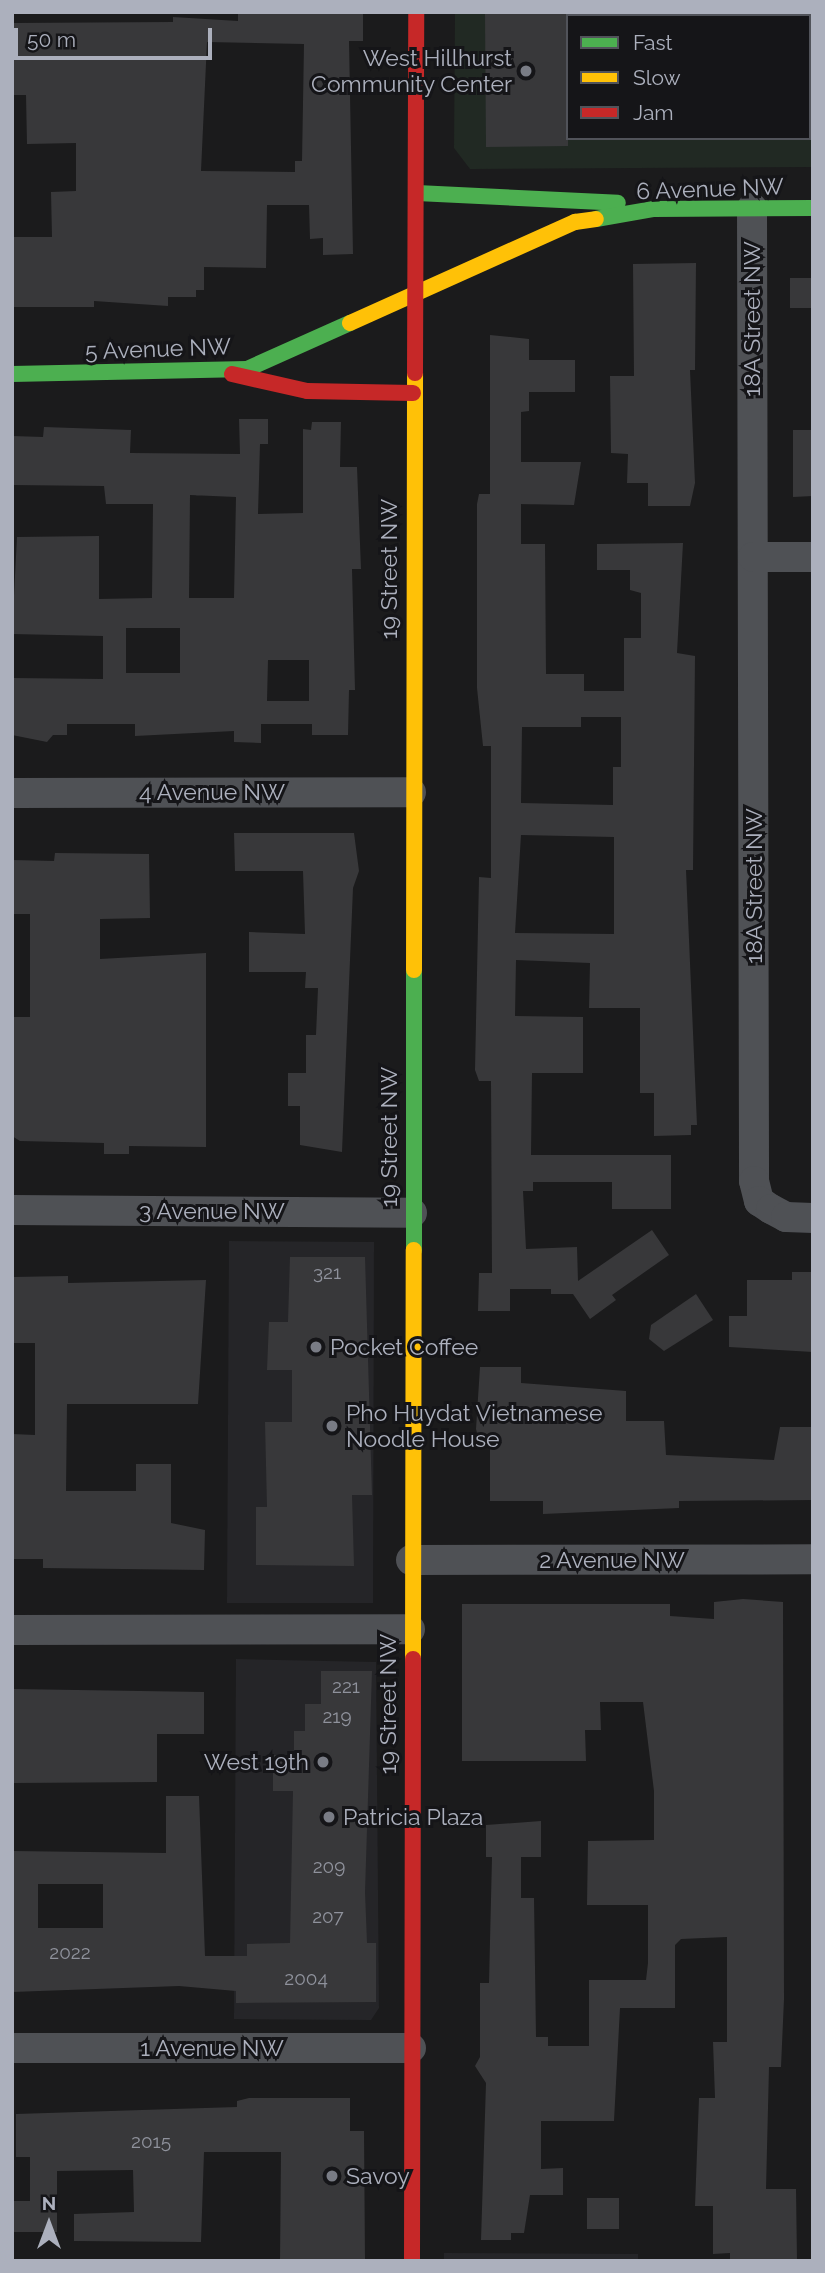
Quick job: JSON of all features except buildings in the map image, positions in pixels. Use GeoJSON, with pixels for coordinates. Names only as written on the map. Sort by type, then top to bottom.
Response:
{"type":"FeatureCollection","features":[{"type":"Feature","properties":{"kind":"street","name":"19 Street NW"},"geometry":{"type":"LineString","coordinates":[[412,2261],[411,792],[417,193],[416,12]]}},
{"type":"Feature","properties":{"kind":"street"},"geometry":{"type":"LineString","coordinates":[[417,193],[572,196],[654,209]]}},
{"type":"Feature","properties":{"kind":"street","name":"18A Street NW"},"geometry":{"type":"LineString","coordinates":[[752,208],[754,1181],[759,1201],[771,1209],[786,1217],[813,1218]]}},
{"type":"Feature","properties":{"kind":"street","name":"6 Avenue NW"},"geometry":{"type":"LineString","coordinates":[[415,293],[575,222],[654,209],[813,208]]}},
{"type":"Feature","properties":{"kind":"street","name":"5 Avenue NW"},"geometry":{"type":"LineString","coordinates":[[12,374],[225,373],[286,356],[415,293]]}},
{"type":"Feature","properties":{"kind":"street"},"geometry":{"type":"LineString","coordinates":[[225,373],[307,391],[413,393]]}},
{"type":"Feature","properties":{"kind":"street"},"geometry":{"type":"LineString","coordinates":[[753,557],[813,556]]}},
{"type":"Feature","properties":{"kind":"street","name":"4 Avenue NW"},"geometry":{"type":"LineString","coordinates":[[12,793],[411,792]]}},
{"type":"Feature","properties":{"kind":"street","name":"3 Avenue NW"},"geometry":{"type":"LineString","coordinates":[[12,1210],[412,1213]]}},
{"type":"Feature","properties":{"kind":"street","name":"2 Avenue NW"},"geometry":{"type":"LineString","coordinates":[[411,1560],[813,1559]]}},
{"type":"Feature","properties":{"kind":"street"},"geometry":{"type":"LineString","coordinates":[[12,1630],[410,1629]]}},
{"type":"Feature","properties":{"kind":"street","name":"1 Avenue NW"},"geometry":{"type":"LineString","coordinates":[[12,2048],[411,2048]]}},
{"type":"Feature","properties":{"kind":"shaded area"},"geometry":{"type":"Polygon","coordinates":[[[455,12],[813,12],[813,167],[470,169],[454,148],[455,12]]]}},
{"type":"Feature","properties":{"kind":"shaded area"},"geometry":{"type":"Polygon","coordinates":[[[229,1241],[374,1242],[373,1603],[227,1603],[229,1241]]]}},
{"type":"Feature","properties":{"kind":"shaded area"},"geometry":{"type":"Polygon","coordinates":[[[236,1659],[376,1662],[379,2008],[371,2020],[234,2019],[236,1659]]]}},
{"type":"Feature","properties":{"kind":"shaded area"},"geometry":{"type":"Polygon","coordinates":[[[444,2253],[638,2254],[638,2261],[444,2261],[444,2253]]]}},
{"type":"Feature","properties":{"kind":"traffic: fast"},"geometry":{"type":"LineString","coordinates":[[417,193],[618,203]]}},
{"type":"Feature","properties":{"kind":"traffic: fast"},"geometry":{"type":"LineString","coordinates":[[596,219],[654,209],[813,208]]}},
{"type":"Feature","properties":{"kind":"traffic: fast"},"geometry":{"type":"LineString","coordinates":[[12,374],[247,369],[350,323]]}},
{"type":"Feature","properties":{"kind":"traffic: fast"},"geometry":{"type":"LineString","coordinates":[[414,970],[414,1250]]}},
{"type":"Feature","properties":{"kind":"traffic: slow"},"geometry":{"type":"LineString","coordinates":[[350,323],[575,222],[596,219]]}},
{"type":"Feature","properties":{"kind":"traffic: slow"},"geometry":{"type":"LineString","coordinates":[[414,970],[415,373]]}},
{"type":"Feature","properties":{"kind":"traffic: slow"},"geometry":{"type":"LineString","coordinates":[[413,1659],[414,1250]]}},
{"type":"Feature","properties":{"kind":"traffic: jam"},"geometry":{"type":"LineString","coordinates":[[415,373],[416,12]]}},
{"type":"Feature","properties":{"kind":"traffic: jam"},"geometry":{"type":"LineString","coordinates":[[232,374],[307,391],[413,393]]}},
{"type":"Feature","properties":{"kind":"traffic: jam"},"geometry":{"type":"LineString","coordinates":[[412,2261],[413,1659]]}},
{"type":"Feature","properties":{"kind":"place","name":"West Hillhurst Community Center"},"geometry":{"type":"Point","coordinates":[526,71]}},
{"type":"Feature","properties":{"kind":"place","name":"Pocket Coffee"},"geometry":{"type":"Point","coordinates":[316,1347]}},
{"type":"Feature","properties":{"kind":"place","name":"Pho Huydat Vietnamese Noodle House"},"geometry":{"type":"Point","coordinates":[332,1426]}},
{"type":"Feature","properties":{"kind":"place","name":"West 19th"},"geometry":{"type":"Point","coordinates":[323,1762]}},
{"type":"Feature","properties":{"kind":"place","name":"Patricia Plaza"},"geometry":{"type":"Point","coordinates":[329,1817]}},
{"type":"Feature","properties":{"kind":"place","name":"Savoy"},"geometry":{"type":"Point","coordinates":[332,2176]}}]}
